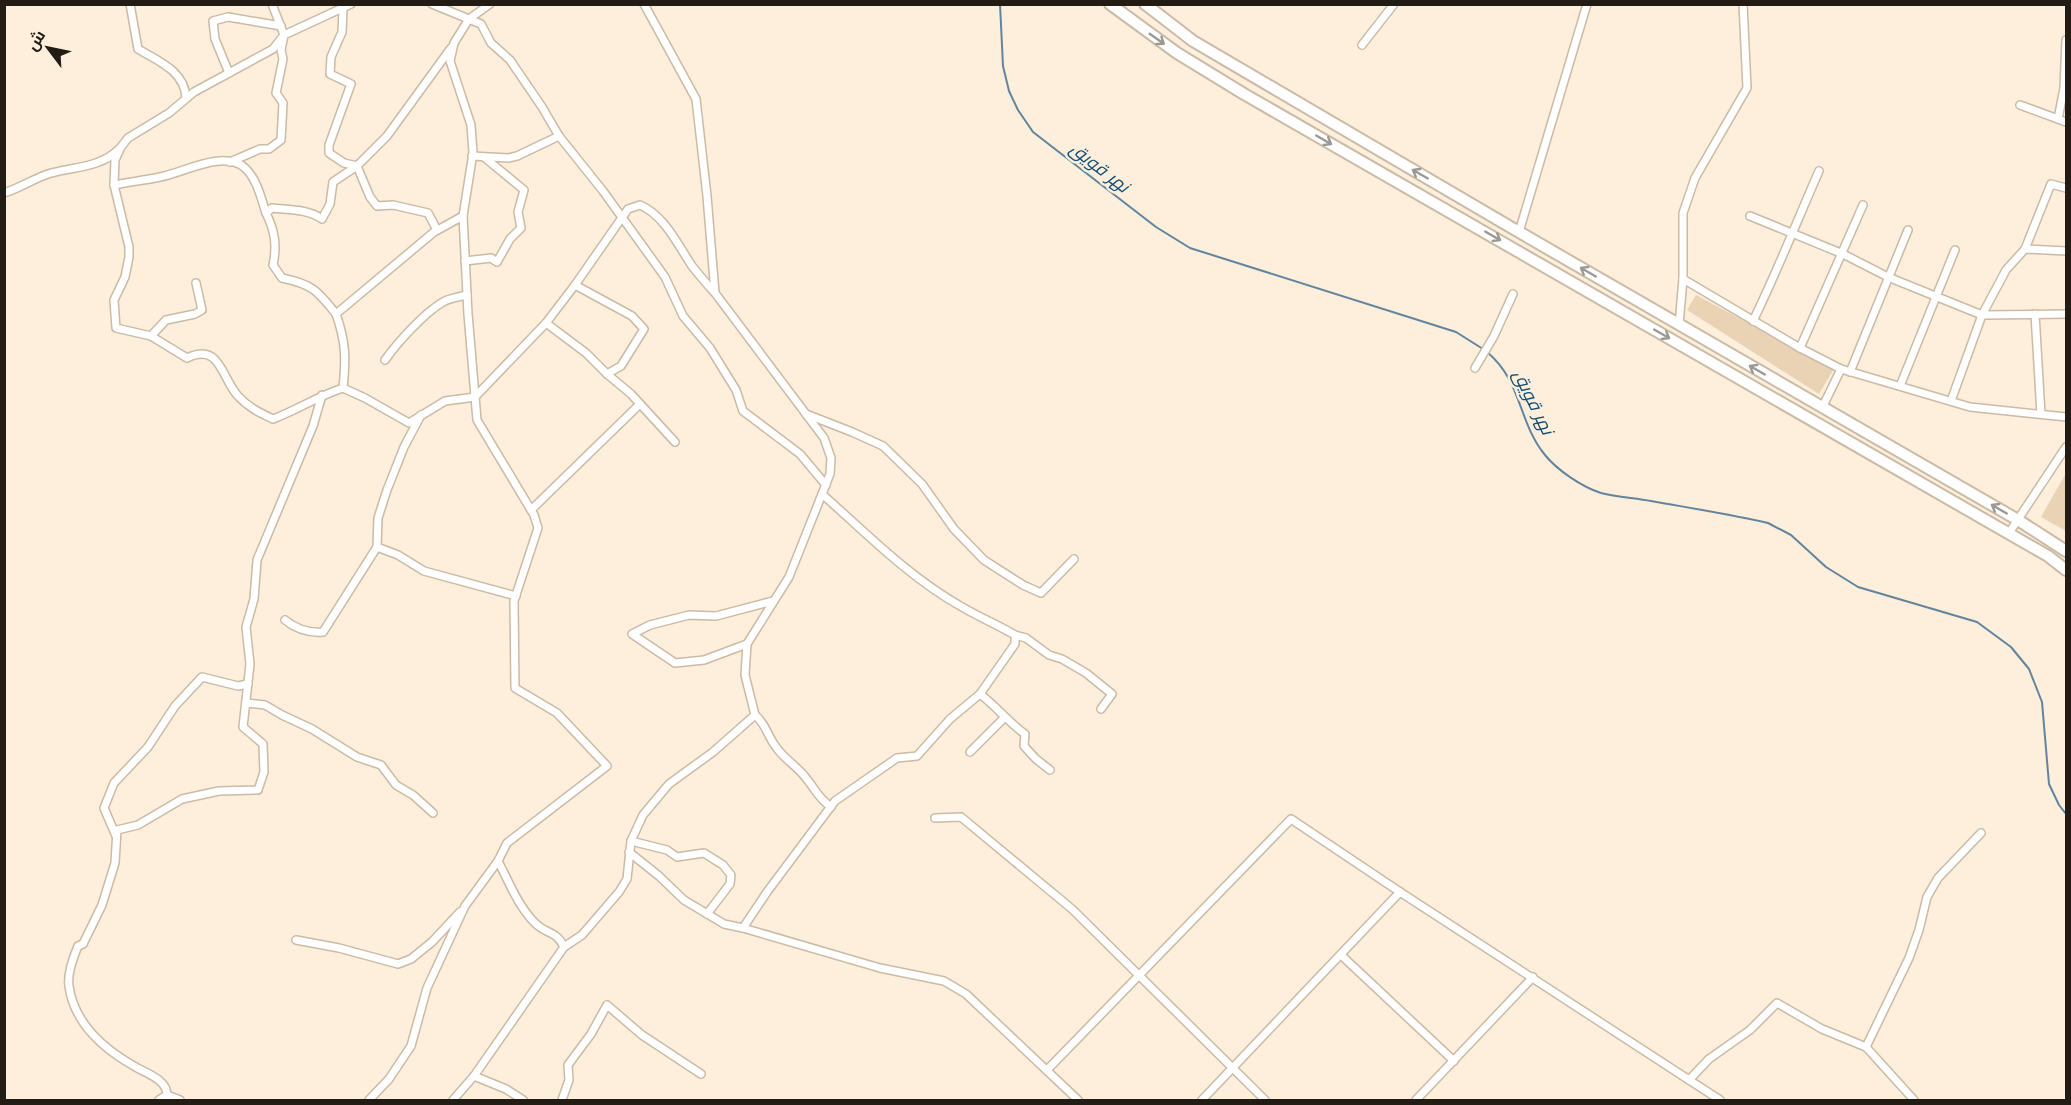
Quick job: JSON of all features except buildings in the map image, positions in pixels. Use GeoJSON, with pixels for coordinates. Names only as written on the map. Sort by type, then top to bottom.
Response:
{"type":"FeatureCollection","features":[{"type":"Feature","properties":{"kind":"main road"},"geometry":{"type":"LineString","coordinates":[[1110,4],[1177,53],[1244,94],[2009,533],[2067,570]]}},
{"type":"Feature","properties":{"kind":"main road"},"geometry":{"type":"LineString","coordinates":[[1145,4],[1193,41],[2018,520],[2067,551]]}},
{"type":"Feature","properties":{"kind":"main road"},"geometry":{"type":"LineString","coordinates":[[1775,399],[1783,385]]}},
{"type":"Feature","properties":{"kind":"street"},"geometry":{"type":"LineString","coordinates":[[130,4],[138,49],[174,71],[186,89],[186,98]]}},
{"type":"Feature","properties":{"kind":"street"},"geometry":{"type":"LineString","coordinates":[[230,162],[260,149],[269,149],[281,140],[283,103],[276,93],[283,59],[281,50],[284,35],[272,4]]}},
{"type":"Feature","properties":{"kind":"street"},"geometry":{"type":"LineString","coordinates":[[351,4],[284,35],[273,49],[186,98],[169,113],[128,138],[121,147],[115,160],[114,184],[129,247],[129,257],[125,278],[114,300],[116,328],[151,336],[187,358],[198,353],[208,354],[214,358],[238,396],[258,413],[273,419],[305,406],[322,395],[343,388],[409,423],[445,401],[475,397],[546,323],[628,209],[640,205],[651,209],[824,438],[831,458],[830,474],[789,577],[747,644],[745,675],[755,715],[764,722],[774,745],[807,778],[819,798],[831,807]]}},
{"type":"Feature","properties":{"kind":"street"},"geometry":{"type":"LineString","coordinates":[[432,4],[481,24],[491,43],[510,60],[552,121],[559,136],[665,277],[683,316],[710,348],[736,390],[744,411],[800,454],[826,484]]}},
{"type":"Feature","properties":{"kind":"street"},"geometry":{"type":"LineString","coordinates":[[267,213],[272,208],[299,210],[315,214],[322,219],[330,204],[333,182],[357,166],[387,136],[469,19],[490,4]]}},
{"type":"Feature","properties":{"kind":"street"},"geometry":{"type":"LineString","coordinates":[[644,4],[696,99],[715,293]]}},
{"type":"Feature","properties":{"kind":"street"},"geometry":{"type":"LineString","coordinates":[[1362,45],[1394,4]]}},
{"type":"Feature","properties":{"kind":"street"},"geometry":{"type":"LineString","coordinates":[[1519,232],[1587,4]]}},
{"type":"Feature","properties":{"kind":"street"},"geometry":{"type":"LineString","coordinates":[[1679,325],[1683,279],[1683,213],[1695,178],[1747,88],[1743,4]]}},
{"type":"Feature","properties":{"kind":"street"},"geometry":{"type":"LineString","coordinates":[[343,9],[342,32],[331,57],[330,74],[351,84],[329,145],[329,153],[344,163],[357,166]]}},
{"type":"Feature","properties":{"kind":"street"},"geometry":{"type":"LineString","coordinates":[[229,73],[215,39],[213,21],[228,17],[280,26]]}},
{"type":"Feature","properties":{"kind":"street"},"geometry":{"type":"LineString","coordinates":[[2058,119],[2065,82],[2067,40]]}},
{"type":"Feature","properties":{"kind":"street"},"geometry":{"type":"LineString","coordinates":[[296,940],[339,948],[398,964],[411,959],[432,942],[465,906],[498,861],[507,843],[606,766],[557,713],[514,688],[514,602],[538,528],[531,510],[477,420],[466,295],[463,216],[472,156],[471,125],[450,61],[454,43]]}},
{"type":"Feature","properties":{"kind":"street"},"geometry":{"type":"LineString","coordinates":[[2020,105],[2067,122]]}},
{"type":"Feature","properties":{"kind":"street"},"geometry":{"type":"LineString","coordinates":[[472,156],[508,158],[517,156],[559,136]]}},
{"type":"Feature","properties":{"kind":"street"},"geometry":{"type":"LineString","coordinates":[[4,193],[18,189],[46,175],[87,166],[105,159],[121,147]]}},
{"type":"Feature","properties":{"kind":"street"},"geometry":{"type":"LineString","coordinates":[[465,261],[491,258],[497,262],[510,239],[521,228],[518,212],[524,190],[483,156]]}},
{"type":"Feature","properties":{"kind":"street"},"geometry":{"type":"LineString","coordinates":[[114,184],[162,177],[203,163],[223,161],[243,165],[253,177],[275,231],[276,252],[273,265],[282,278],[296,281],[318,291],[336,314],[346,357],[343,388]]}},
{"type":"Feature","properties":{"kind":"street"},"geometry":{"type":"LineString","coordinates":[[357,166],[370,197],[377,206],[393,205],[428,213],[437,230]]}},
{"type":"Feature","properties":{"kind":"street"},"geometry":{"type":"LineString","coordinates":[[1753,321],[1819,171]]}},
{"type":"Feature","properties":{"kind":"street"},"geometry":{"type":"LineString","coordinates":[[1951,401],[1982,315],[2006,270],[2025,249],[2051,184],[2067,188]]}},
{"type":"Feature","properties":{"kind":"street"},"geometry":{"type":"LineString","coordinates":[[1800,348],[1863,205]]}},
{"type":"Feature","properties":{"kind":"street"},"geometry":{"type":"LineString","coordinates":[[336,314],[437,230],[463,216]]}},
{"type":"Feature","properties":{"kind":"street"},"geometry":{"type":"LineString","coordinates":[[1750,216],[1843,254],[1888,277],[1982,315],[2067,314]]}},
{"type":"Feature","properties":{"kind":"street"},"geometry":{"type":"LineString","coordinates":[[1850,372],[1908,230]]}},
{"type":"Feature","properties":{"kind":"street"},"geometry":{"type":"LineString","coordinates":[[2025,249],[2067,251]]}},
{"type":"Feature","properties":{"kind":"street"},"geometry":{"type":"LineString","coordinates":[[1900,386],[1955,250]]}},
{"type":"Feature","properties":{"kind":"street"},"geometry":{"type":"LineString","coordinates":[[1683,279],[1800,348],[1841,369],[1970,407],[2067,417]]}},
{"type":"Feature","properties":{"kind":"street"},"geometry":{"type":"LineString","coordinates":[[151,336],[166,320],[195,314],[202,309],[196,283]]}},
{"type":"Feature","properties":{"kind":"street"},"geometry":{"type":"LineString","coordinates":[[575,285],[632,316],[644,329],[621,366],[607,374]]}},
{"type":"Feature","properties":{"kind":"street"},"geometry":{"type":"LineString","coordinates":[[1475,368],[1494,336],[1513,294]]}},
{"type":"Feature","properties":{"kind":"street"},"geometry":{"type":"LineString","coordinates":[[385,360],[416,325],[443,302],[466,295]]}},
{"type":"Feature","properties":{"kind":"street"},"geometry":{"type":"LineString","coordinates":[[2035,314],[2041,414]]}},
{"type":"Feature","properties":{"kind":"street"},"geometry":{"type":"LineString","coordinates":[[546,323],[586,353],[631,394],[675,442]]}},
{"type":"Feature","properties":{"kind":"street"},"geometry":{"type":"LineString","coordinates":[[1822,408],[1841,369]]}},
{"type":"Feature","properties":{"kind":"street"},"geometry":{"type":"LineString","coordinates":[[167,1095],[167,1090],[158,1079],[122,1059],[93,1035],[82,1022],[69,985],[78,946],[83,944],[102,904],[115,863],[117,830],[138,825],[182,799],[219,791],[258,790],[264,772],[263,744],[243,728],[250,663],[246,627],[254,599],[257,560],[313,426],[322,395]]}},
{"type":"Feature","properties":{"kind":"street"},"geometry":{"type":"LineString","coordinates":[[531,510],[640,404]]}},
{"type":"Feature","properties":{"kind":"street"},"geometry":{"type":"LineString","coordinates":[[806,414],[883,446],[922,484],[954,530],[984,560],[1023,585],[1041,593],[1074,560]]}},
{"type":"Feature","properties":{"kind":"street"},"geometry":{"type":"LineString","coordinates":[[285,620],[291,625],[312,633],[323,632],[376,547],[378,518],[387,490],[404,447],[421,415]]}},
{"type":"Feature","properties":{"kind":"street"},"geometry":{"type":"LineString","coordinates":[[2009,533],[2067,447]]}},
{"type":"Feature","properties":{"kind":"street"},"geometry":{"type":"LineString","coordinates":[[822,494],[879,546],[961,607],[1015,635],[1026,638],[1049,655],[1062,659],[1086,673],[1112,694],[1101,709]]}},
{"type":"Feature","properties":{"kind":"street"},"geometry":{"type":"LineString","coordinates":[[376,547],[398,555],[424,571],[516,596]]}},
{"type":"Feature","properties":{"kind":"street"},"geometry":{"type":"LineString","coordinates":[[747,644],[704,660],[675,663],[632,634],[650,625],[689,615],[716,616],[774,600]]}},
{"type":"Feature","properties":{"kind":"street"},"geometry":{"type":"LineString","coordinates":[[743,928],[835,801],[897,758],[917,756],[950,719],[980,694],[1015,644],[1015,635]]}},
{"type":"Feature","properties":{"kind":"street"},"geometry":{"type":"LineString","coordinates":[[116,836],[104,808],[114,783],[148,747],[175,706],[202,677],[238,686],[248,684]]}},
{"type":"Feature","properties":{"kind":"street"},"geometry":{"type":"LineString","coordinates":[[980,694],[1004,718],[1025,734],[1024,746],[1050,770]]}},
{"type":"Feature","properties":{"kind":"street"},"geometry":{"type":"LineString","coordinates":[[246,703],[265,705],[282,716],[312,729],[357,758],[381,765],[396,785],[413,795],[433,813]]}},
{"type":"Feature","properties":{"kind":"street"},"geometry":{"type":"LineString","coordinates":[[453,1101],[474,1076],[564,947],[582,935],[619,892],[627,879],[631,841],[643,815],[669,784],[713,752],[755,715]]}},
{"type":"Feature","properties":{"kind":"street"},"geometry":{"type":"LineString","coordinates":[[970,752],[1004,718]]}},
{"type":"Feature","properties":{"kind":"street"},"geometry":{"type":"LineString","coordinates":[[935,818],[961,817],[1072,909],[1265,1101]]}},
{"type":"Feature","properties":{"kind":"street"},"geometry":{"type":"LineString","coordinates":[[1047,1070],[1291,819],[1720,1101]]}},
{"type":"Feature","properties":{"kind":"street"},"geometry":{"type":"LineString","coordinates":[[1866,1047],[1909,958],[1920,930],[1927,897],[1938,878],[1981,833]]}},
{"type":"Feature","properties":{"kind":"street"},"geometry":{"type":"LineString","coordinates":[[631,841],[667,850],[677,857],[704,853],[723,865],[731,874],[730,884],[706,914]]}},
{"type":"Feature","properties":{"kind":"street"},"geometry":{"type":"LineString","coordinates":[[629,852],[684,900],[724,924],[880,968],[944,981],[966,994],[1078,1101]]}},
{"type":"Feature","properties":{"kind":"street"},"geometry":{"type":"LineString","coordinates":[[498,861],[522,905],[537,925],[559,936],[564,947]]}},
{"type":"Feature","properties":{"kind":"street"},"geometry":{"type":"LineString","coordinates":[[1202,1101],[1400,892]]}},
{"type":"Feature","properties":{"kind":"street"},"geometry":{"type":"LineString","coordinates":[[369,1101],[389,1079],[411,1046],[427,988],[465,906]]}},
{"type":"Feature","properties":{"kind":"street"},"geometry":{"type":"LineString","coordinates":[[1341,955],[1454,1061]]}},
{"type":"Feature","properties":{"kind":"street"},"geometry":{"type":"LineString","coordinates":[[1416,1101],[1533,977]]}},
{"type":"Feature","properties":{"kind":"street"},"geometry":{"type":"LineString","coordinates":[[1689,1080],[1709,1059],[1750,1030],[1777,1003],[1822,1029],[1866,1047],[1914,1101]]}},
{"type":"Feature","properties":{"kind":"street"},"geometry":{"type":"LineString","coordinates":[[562,1101],[569,1080],[568,1065],[591,1034],[607,1005],[642,1035],[701,1074]]}},
{"type":"Feature","properties":{"kind":"street"},"geometry":{"type":"LineString","coordinates":[[474,1076],[506,1089],[523,1101]]}},
{"type":"Feature","properties":{"kind":"street"},"geometry":{"type":"LineString","coordinates":[[159,1101],[167,1095]]}},
{"type":"Feature","properties":{"kind":"street"},"geometry":{"type":"LineString","coordinates":[[167,1095],[180,1101]]}},
{"type":"Feature","properties":{"kind":"shaded area"},"geometry":{"type":"Polygon","coordinates":[[[1696,295],[1834,369],[1819,394],[1687,310],[1696,295]]]}},
{"type":"Feature","properties":{"kind":"shaded area"},"geometry":{"type":"Polygon","coordinates":[[[2066,473],[2066,531],[2041,517],[2066,473]]]}},
{"type":"Feature","properties":{"kind":"waterway","name":"نهر قويق"},"geometry":{"type":"LineString","coordinates":[[1000,4],[1003,66],[1009,91],[1018,110],[1033,132],[1156,227],[1190,248],[1456,332],[1483,349]]}},
{"type":"Feature","properties":{"kind":"waterway","name":"نهر قويق"},"geometry":{"type":"LineString","coordinates":[[1487,352],[1507,376],[1529,429],[1545,455],[1578,482],[1601,493],[1768,523],[1791,535],[1826,567],[1858,587],[1977,622],[2011,647],[2029,669],[2042,702],[2049,784],[2066,814]]}}]}
